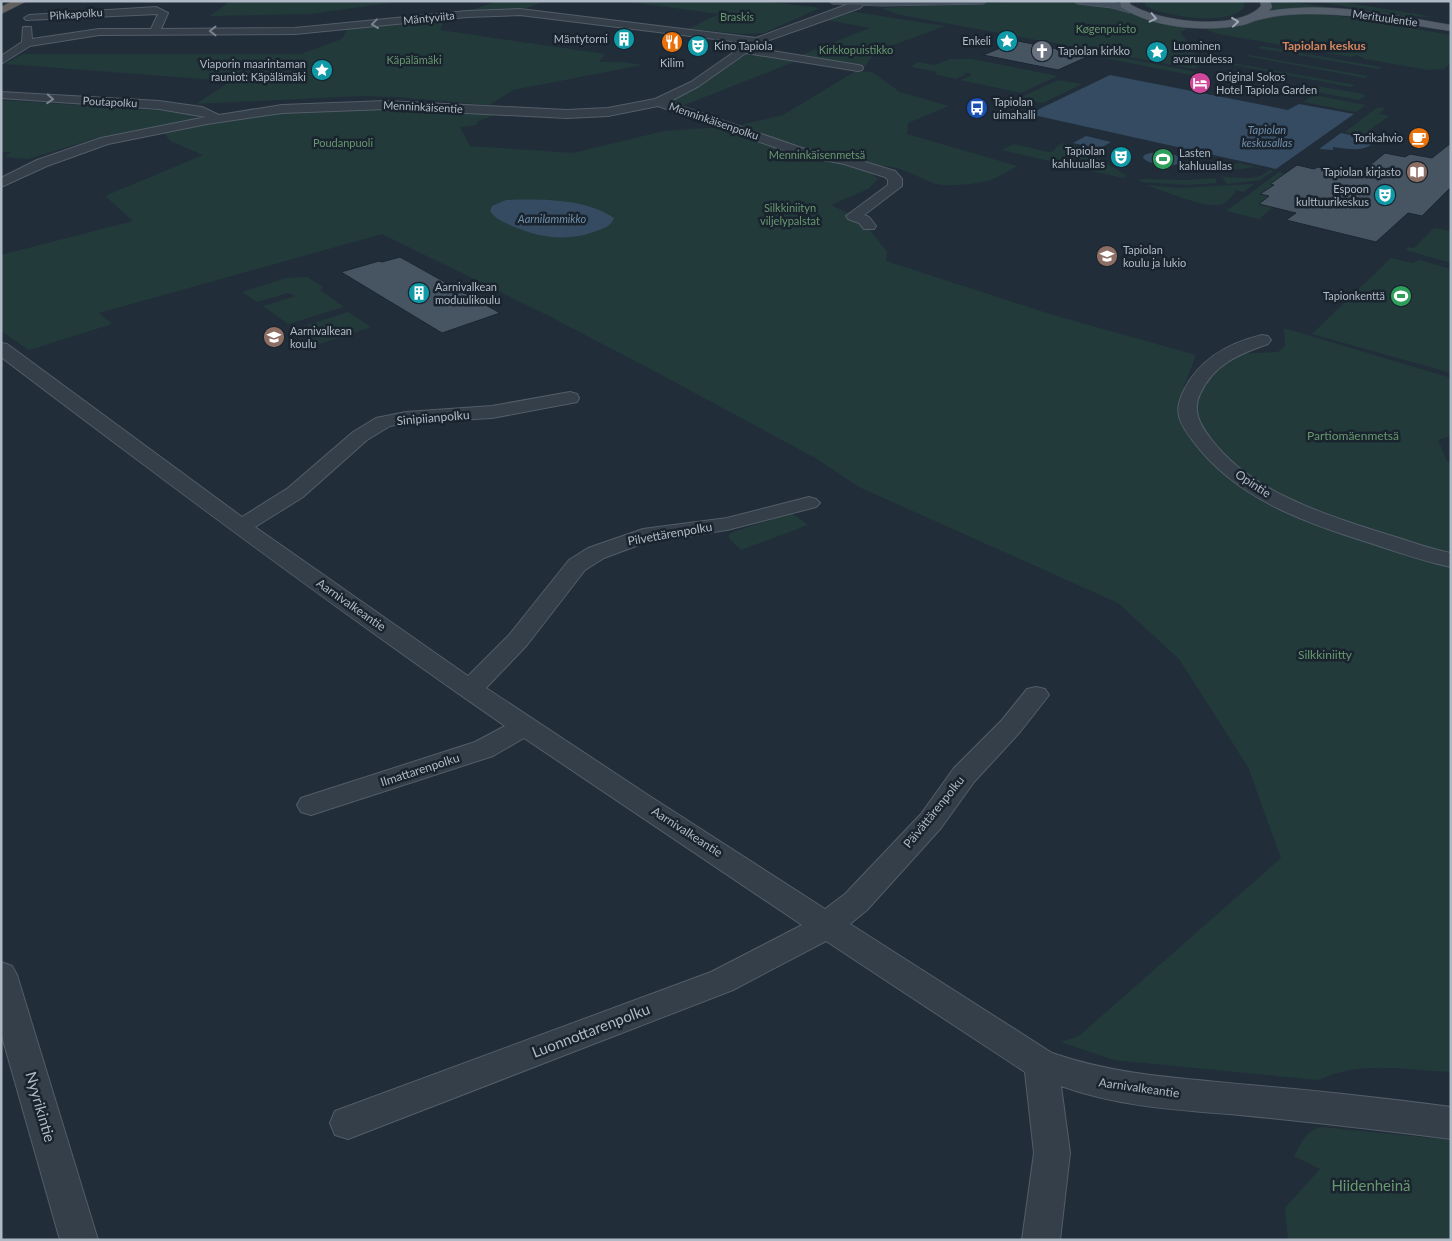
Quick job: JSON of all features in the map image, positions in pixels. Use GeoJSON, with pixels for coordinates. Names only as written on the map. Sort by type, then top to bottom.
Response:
{"type":"FeatureCollection","features":[{"type":"Feature","properties":{"kind":"highway"},"geometry":{"type":"LineString","coordinates":[[1,11],[22,1]]}},
{"type":"Feature","properties":{"kind":"main road"},"geometry":{"type":"LineString","coordinates":[[833,1],[983,1]]}},
{"type":"Feature","properties":{"kind":"main road"},"geometry":{"type":"LineString","coordinates":[[1078,1],[1128,6]]}},
{"type":"Feature","properties":{"kind":"main road"},"geometry":{"type":"LineString","coordinates":[[1260,16],[1267,9],[1264,1]]}},
{"type":"Feature","properties":{"kind":"main road","name":"Merituulentie"},"geometry":{"type":"LineString","coordinates":[[1292,1],[1451,27]]}},
{"type":"Feature","properties":{"kind":"main road"},"geometry":{"type":"LineString","coordinates":[[1305,1],[1336,8]]}},
{"type":"Feature","properties":{"kind":"main road","name":"Merituulentie"},"geometry":{"type":"LineString","coordinates":[[1128,6],[1159,19],[1198,24],[1234,23],[1260,16],[1292,11],[1334,12],[1451,27]]}},
{"type":"Feature","properties":{"kind":"street","name":"Menninkäisentie"},"geometry":{"type":"LineString","coordinates":[[832,14],[844,2]]}},
{"type":"Feature","properties":{"kind":"street","name":"Menninkäisentie"},"geometry":{"type":"LineString","coordinates":[[1,183],[42,163],[86,147],[142,133],[217,118],[296,108],[363,104],[581,114],[618,111],[659,102],[699,82],[757,41],[841,12],[863,2]]}},
{"type":"Feature","properties":{"kind":"street"},"geometry":{"type":"LineString","coordinates":[[531,12],[543,4]]}},
{"type":"Feature","properties":{"kind":"street"},"geometry":{"type":"LineString","coordinates":[[1,61],[27,41],[29,18],[39,5]]}},
{"type":"Feature","properties":{"kind":"street","name":"Pihkapolku"},"geometry":{"type":"LineString","coordinates":[[29,18],[156,10],[163,13],[155,30]]}},
{"type":"Feature","properties":{"kind":"street","name":"Mäntyviita"},"geometry":{"type":"LineString","coordinates":[[27,41],[99,32],[300,30],[476,13],[531,12],[757,41]]}},
{"type":"Feature","properties":{"kind":"street"},"geometry":{"type":"LineString","coordinates":[[746,50],[858,68]]}},
{"type":"Feature","properties":{"kind":"street","name":"Poutapolku"},"geometry":{"type":"LineString","coordinates":[[1,95],[159,105],[202,111],[212,114],[217,118]]}},
{"type":"Feature","properties":{"kind":"street","name":"Menninkäisenpolku"},"geometry":{"type":"LineString","coordinates":[[659,102],[799,151],[847,161],[890,174],[895,179],[895,186],[853,216],[864,220],[870,226]]}},
{"type":"Feature","properties":{"kind":"street","name":"Opintie"},"geometry":{"type":"LineString","coordinates":[[1262,340],[1232,351],[1217,359],[1198,378],[1187,405],[1189,421],[1200,441],[1220,462],[1244,480],[1275,499],[1325,521],[1451,560]]}},
{"type":"Feature","properties":{"kind":"street","name":"Aarnivalkeantie"},"geometry":{"type":"LineString","coordinates":[[1,348],[239,527],[471,689],[1041,1064],[1086,1080],[1128,1089],[1348,1110],[1451,1123]]}},
{"type":"Feature","properties":{"kind":"street","name":"Sinipiianpolku"},"geometry":{"type":"LineString","coordinates":[[239,527],[300,488],[374,426],[404,418],[476,414],[570,398]]}},
{"type":"Feature","properties":{"kind":"street","name":"Pilvettärenpolku"},"geometry":{"type":"LineString","coordinates":[[471,689],[482,675],[518,640],[577,565],[596,553],[643,536],[726,524],[809,503]]}},
{"type":"Feature","properties":{"kind":"street","name":"Päivättärenpolku"},"geometry":{"type":"LineString","coordinates":[[827,924],[848,910],[931,820],[964,775],[1011,726],[1036,695]]}},
{"type":"Feature","properties":{"kind":"street","name":"Ilmattarenpolku"},"geometry":{"type":"LineString","coordinates":[[311,805],[484,749],[525,726]]}},
{"type":"Feature","properties":{"kind":"street","name":"Luonnottarenpolku"},"geometry":{"type":"LineString","coordinates":[[348,1124],[722,981],[775,955],[827,924]]}},
{"type":"Feature","properties":{"kind":"street","name":"Nyyrikintie"},"geometry":{"type":"LineString","coordinates":[[1,975],[79,1240]]}},
{"type":"Feature","properties":{"kind":"street"},"geometry":{"type":"LineString","coordinates":[[1041,1064],[1052,1153],[1041,1240]]}},
{"type":"Feature","properties":{"kind":"green space"},"geometry":{"type":"Polygon","coordinates":[[[226,1],[403,1],[310,14],[210,16],[229,2],[226,1]]]}},
{"type":"Feature","properties":{"kind":"green space"},"geometry":{"type":"Polygon","coordinates":[[[497,1],[543,1],[515,11],[463,13],[497,1]]]}},
{"type":"Feature","properties":{"kind":"green space","name":"Braskis"},"geometry":{"type":"Polygon","coordinates":[[[622,1],[764,1],[820,8],[764,33],[744,34],[688,29],[719,14],[622,1]]]}},
{"type":"Feature","properties":{"kind":"green space","name":"Køgenpuisto"},"geometry":{"type":"Polygon","coordinates":[[[1021,1],[1066,1],[1111,6],[1183,27],[1187,29],[1180,32],[1203,64],[1194,69],[896,14],[882,8],[1021,1]]]}},
{"type":"Feature","properties":{"kind":"green space"},"geometry":{"type":"Polygon","coordinates":[[[1144,1],[1243,1],[1245,6],[1238,12],[1227,16],[1198,18],[1168,14],[1155,10],[1146,6],[1144,1]]]}},
{"type":"Feature","properties":{"kind":"green space"},"geometry":{"type":"Polygon","coordinates":[[[1266,1],[1286,1],[1359,12],[1270,11],[1271,8],[1266,1]]]}},
{"type":"Feature","properties":{"kind":"green space"},"geometry":{"type":"Polygon","coordinates":[[[1313,1],[1336,1],[1435,17],[1404,16],[1313,1]]]}},
{"type":"Feature","properties":{"kind":"green space","name":"Kirkkopuistikko"},"geometry":{"type":"Polygon","coordinates":[[[854,12],[945,26],[874,52],[865,67],[796,57],[870,28],[827,20],[854,12]]]}},
{"type":"Feature","properties":{"kind":"green space"},"geometry":{"type":"Polygon","coordinates":[[[1279,14],[1328,14],[1451,35],[1451,63],[1444,69],[1429,70],[1365,59],[1357,55],[1351,57],[1218,34],[1207,30],[1207,27],[1279,14]]]}},
{"type":"Feature","properties":{"kind":"green space","name":"Käpälämäki"},"geometry":{"type":"Polygon","coordinates":[[[446,18],[440,30],[605,54],[599,62],[623,62],[642,65],[513,90],[489,105],[397,97],[359,96],[196,104],[231,81],[5,64],[23,54],[301,54],[342,39],[347,29],[446,18]]]}},
{"type":"Feature","properties":{"kind":"green space"},"geometry":{"type":"Polygon","coordinates":[[[1261,46],[1381,67],[1378,69],[1258,48],[1261,46]]]}},
{"type":"Feature","properties":{"kind":"green space"},"geometry":{"type":"Polygon","coordinates":[[[748,53],[799,60],[682,106],[666,102],[698,87],[748,53]]]}},
{"type":"Feature","properties":{"kind":"green space"},"geometry":{"type":"Polygon","coordinates":[[[1108,55],[1196,72],[1191,75],[1104,58],[1108,55]]]}},
{"type":"Feature","properties":{"kind":"green space"},"geometry":{"type":"Polygon","coordinates":[[[1246,56],[1368,76],[1365,78],[1246,56]]]}},
{"type":"Feature","properties":{"kind":"green space"},"geometry":{"type":"Polygon","coordinates":[[[951,59],[972,59],[1058,76],[1021,93],[960,80],[970,76],[971,73],[964,73],[965,75],[956,79],[934,74],[938,72],[911,67],[918,62],[934,65],[951,59]]]}},
{"type":"Feature","properties":{"kind":"green space"},"geometry":{"type":"Polygon","coordinates":[[[1232,63],[1355,85],[1351,87],[1228,64],[1232,63]]]}},
{"type":"Feature","properties":{"kind":"green space","name":"Silkkiniitty"},"geometry":{"type":"Polygon","coordinates":[[[856,71],[872,72],[900,92],[949,106],[908,123],[907,134],[1017,166],[990,180],[955,185],[936,184],[893,167],[875,167],[866,170],[878,179],[868,189],[831,205],[862,220],[887,252],[886,261],[1053,315],[1196,355],[1178,402],[1182,419],[1275,499],[1451,562],[1451,1072],[1401,1068],[1367,1068],[1334,1074],[1319,1080],[1114,1060],[1061,1042],[1079,1036],[1281,858],[1248,767],[1179,659],[1118,603],[859,487],[817,459],[656,372],[551,317],[382,234],[99,313],[112,324],[29,350],[1,331],[1,255],[133,221],[105,196],[203,155],[170,141],[162,130],[239,117],[342,107],[491,113],[492,116],[478,121],[476,125],[460,127],[470,146],[573,153],[664,131],[736,126],[783,115],[856,71]]]}},
{"type":"Feature","properties":{"kind":"green space"},"geometry":{"type":"Polygon","coordinates":[[[1058,80],[1082,84],[1043,103],[1033,101],[1028,104],[1016,101],[1021,99],[1019,98],[1058,80]]]}},
{"type":"Feature","properties":{"kind":"green space"},"geometry":{"type":"Polygon","coordinates":[[[1311,85],[1366,96],[1359,100],[1304,90],[1311,85]]]}},
{"type":"Feature","properties":{"kind":"green space"},"geometry":{"type":"Polygon","coordinates":[[[1314,95],[1366,105],[1356,112],[1303,102],[1314,95]]]}},
{"type":"Feature","properties":{"kind":"green space"},"geometry":{"type":"Polygon","coordinates":[[[1,100],[167,111],[184,113],[202,119],[100,137],[28,159],[5,157],[11,152],[1,152],[1,100]]]}},
{"type":"Feature","properties":{"kind":"green space"},"geometry":{"type":"Polygon","coordinates":[[[1378,107],[1385,108],[1379,114],[1389,116],[1368,131],[1380,134],[1375,138],[1345,132],[1378,107]]]}},
{"type":"Feature","properties":{"kind":"green space"},"geometry":{"type":"Polygon","coordinates":[[[1063,143],[1099,151],[1092,155],[1127,176],[1123,178],[1002,150],[1014,144],[1048,152],[1054,151],[1056,147],[1063,143]]]}},
{"type":"Feature","properties":{"kind":"green space"},"geometry":{"type":"Polygon","coordinates":[[[1239,163],[1274,171],[1260,180],[1227,184],[1222,177],[1253,178],[1269,170],[1253,167],[1219,169],[1239,163]]]}},
{"type":"Feature","properties":{"kind":"green space"},"geometry":{"type":"Polygon","coordinates":[[[1279,172],[1285,174],[1271,184],[1277,186],[1273,189],[1269,188],[1261,194],[1269,196],[1259,203],[1273,207],[1259,219],[1226,211],[1279,172]]]}},
{"type":"Feature","properties":{"kind":"green space"},"geometry":{"type":"Polygon","coordinates":[[[1214,178],[1216,183],[1187,185],[1142,182],[1139,179],[1185,180],[1214,178]]]}},
{"type":"Feature","properties":{"kind":"green space"},"geometry":{"type":"Polygon","coordinates":[[[1254,184],[1243,192],[1236,190],[1229,199],[1219,205],[1203,204],[1146,185],[1178,188],[1254,184]]]}},
{"type":"Feature","properties":{"kind":"green space"},"geometry":{"type":"Polygon","coordinates":[[[1434,228],[1451,231],[1451,263],[1406,250],[1407,247],[1414,248],[1434,228]]]}},
{"type":"Feature","properties":{"kind":"green space","name":"Tapionkenttä"},"geometry":{"type":"Polygon","coordinates":[[[1391,258],[1412,263],[1420,260],[1451,269],[1451,373],[1312,334],[1391,258]]]}},
{"type":"Feature","properties":{"kind":"green space"},"geometry":{"type":"Polygon","coordinates":[[[307,277],[323,287],[320,290],[344,307],[288,324],[263,306],[296,296],[288,293],[257,302],[242,292],[286,278],[307,277]]]}},
{"type":"Feature","properties":{"kind":"green space"},"geometry":{"type":"Polygon","coordinates":[[[348,312],[371,327],[319,344],[296,329],[348,312]]]}},
{"type":"Feature","properties":{"kind":"green space","name":"Partiomäenmetsä"},"geometry":{"type":"Polygon","coordinates":[[[1284,328],[1451,378],[1451,436],[1438,440],[1447,461],[1451,463],[1451,555],[1340,520],[1273,492],[1217,453],[1195,415],[1202,388],[1227,361],[1238,354],[1278,352],[1285,346],[1284,328]]]}},
{"type":"Feature","properties":{"kind":"green space"},"geometry":{"type":"Polygon","coordinates":[[[792,513],[808,525],[741,550],[729,538],[729,534],[733,532],[792,513]]]}},
{"type":"Feature","properties":{"kind":"green space","name":"Hiidenheinä"},"geometry":{"type":"Polygon","coordinates":[[[1321,1127],[1451,1140],[1451,1240],[1288,1240],[1285,1208],[1320,1169],[1294,1156],[1308,1134],[1321,1127]]]}},
{"type":"Feature","properties":{"kind":"water","name":"Tapiolan keskusallas"},"geometry":{"type":"Polygon","coordinates":[[[1110,75],[1288,110],[1299,104],[1354,114],[1276,169],[1029,114],[1110,75]]]}},
{"type":"Feature","properties":{"kind":"water"},"geometry":{"type":"Polygon","coordinates":[[[1341,133],[1377,141],[1361,149],[1333,147],[1333,150],[1319,149],[1341,133]]]}},
{"type":"Feature","properties":{"kind":"water"},"geometry":{"type":"Polygon","coordinates":[[[1086,136],[1111,142],[1099,149],[1073,143],[1086,136]]]}},
{"type":"Feature","properties":{"kind":"water","name":"Lasten kahluuallas"},"geometry":{"type":"Polygon","coordinates":[[[1150,153],[1172,154],[1183,161],[1169,166],[1157,165],[1143,158],[1144,155],[1150,153]]]}},
{"type":"Feature","properties":{"kind":"water","name":"Aarnilammikko"},"geometry":{"type":"Polygon","coordinates":[[[506,200],[547,200],[576,203],[602,211],[614,218],[611,223],[602,229],[575,237],[544,236],[512,226],[494,216],[490,211],[492,206],[506,200]]]}},
{"type":"Feature","properties":{"kind":"building"},"geometry":{"type":"Polygon","coordinates":[[[1018,41],[1091,55],[1058,70],[983,55],[1018,41]]]}},
{"type":"Feature","properties":{"kind":"building","name":"Espoon kulttuurikeskus"},"geometry":{"type":"Polygon","coordinates":[[[1451,143],[1451,187],[1422,216],[1408,213],[1376,242],[1286,220],[1296,213],[1259,204],[1269,196],[1260,194],[1274,185],[1270,184],[1297,165],[1358,175],[1385,153],[1405,157],[1410,154],[1432,158],[1451,143]]]}},
{"type":"Feature","properties":{"kind":"building","name":"Aarnivalkean moduulikoulu"},"geometry":{"type":"Polygon","coordinates":[[[400,257],[500,313],[442,333],[341,272],[400,257]]]}},
{"type":"Feature","properties":{"kind":"place","name":"Mäntytorni"},"geometry":{"type":"Point","coordinates":[624,39]}},
{"type":"Feature","properties":{"kind":"place","name":"Enkeli"},"geometry":{"type":"Point","coordinates":[1007,41]}},
{"type":"Feature","properties":{"kind":"place","name":"Kilim"},"geometry":{"type":"Point","coordinates":[672,42]}},
{"type":"Feature","properties":{"kind":"place","name":"Kino Tapiola"},"geometry":{"type":"Point","coordinates":[698,46]}},
{"type":"Feature","properties":{"kind":"place","name":"Tapiolan kirkko"},"geometry":{"type":"Point","coordinates":[1042,51]}},
{"type":"Feature","properties":{"kind":"place","name":"Luominen avaruudessa"},"geometry":{"type":"Point","coordinates":[1157,52]}},
{"type":"Feature","properties":{"kind":"place","name":"Viaporin maarintaman rauniot: Käpälämäki"},"geometry":{"type":"Point","coordinates":[322,70]}},
{"type":"Feature","properties":{"kind":"place","name":"Original Sokos Hotel Tapiola Garden"},"geometry":{"type":"Point","coordinates":[1200,83]}},
{"type":"Feature","properties":{"kind":"place","name":"Tapiolan uimahalli"},"geometry":{"type":"Point","coordinates":[977,108]}},
{"type":"Feature","properties":{"kind":"place","name":"Torikahvio"},"geometry":{"type":"Point","coordinates":[1419,138]}},
{"type":"Feature","properties":{"kind":"place","name":"Tapiolan kahluuallas"},"geometry":{"type":"Point","coordinates":[1121,157]}},
{"type":"Feature","properties":{"kind":"place","name":"Lasten kahluuallas"},"geometry":{"type":"Point","coordinates":[1163,159]}},
{"type":"Feature","properties":{"kind":"place","name":"Tapiolan kirjasto"},"geometry":{"type":"Point","coordinates":[1417,172]}},
{"type":"Feature","properties":{"kind":"place","name":"Espoon kulttuurikeskus"},"geometry":{"type":"Point","coordinates":[1385,195]}},
{"type":"Feature","properties":{"kind":"place","name":"Tapiolan koulu ja lukio"},"geometry":{"type":"Point","coordinates":[1107,256]}},
{"type":"Feature","properties":{"kind":"place","name":"Aarnivalkean moduulikoulu"},"geometry":{"type":"Point","coordinates":[419,293]}},
{"type":"Feature","properties":{"kind":"place","name":"Tapionkenttä"},"geometry":{"type":"Point","coordinates":[1401,296]}},
{"type":"Feature","properties":{"kind":"place","name":"Aarnivalkean koulu"},"geometry":{"type":"Point","coordinates":[274,337]}},
{"type":"Feature","properties":{"kind":"district","name":"Tapiolan keskus"},"geometry":{"type":"Point","coordinates":[1324,46]}},
{"type":"Feature","properties":{"kind":"park label","name":"Poudanpuoli"},"geometry":{"type":"Point","coordinates":[343,143]}},
{"type":"Feature","properties":{"kind":"park label","name":"Menninkäisenmetsä"},"geometry":{"type":"Point","coordinates":[817,155]}},
{"type":"Feature","properties":{"kind":"park label","name":"Silkkiniityn viljelypalstat"},"geometry":{"type":"Point","coordinates":[790,214]}}]}
